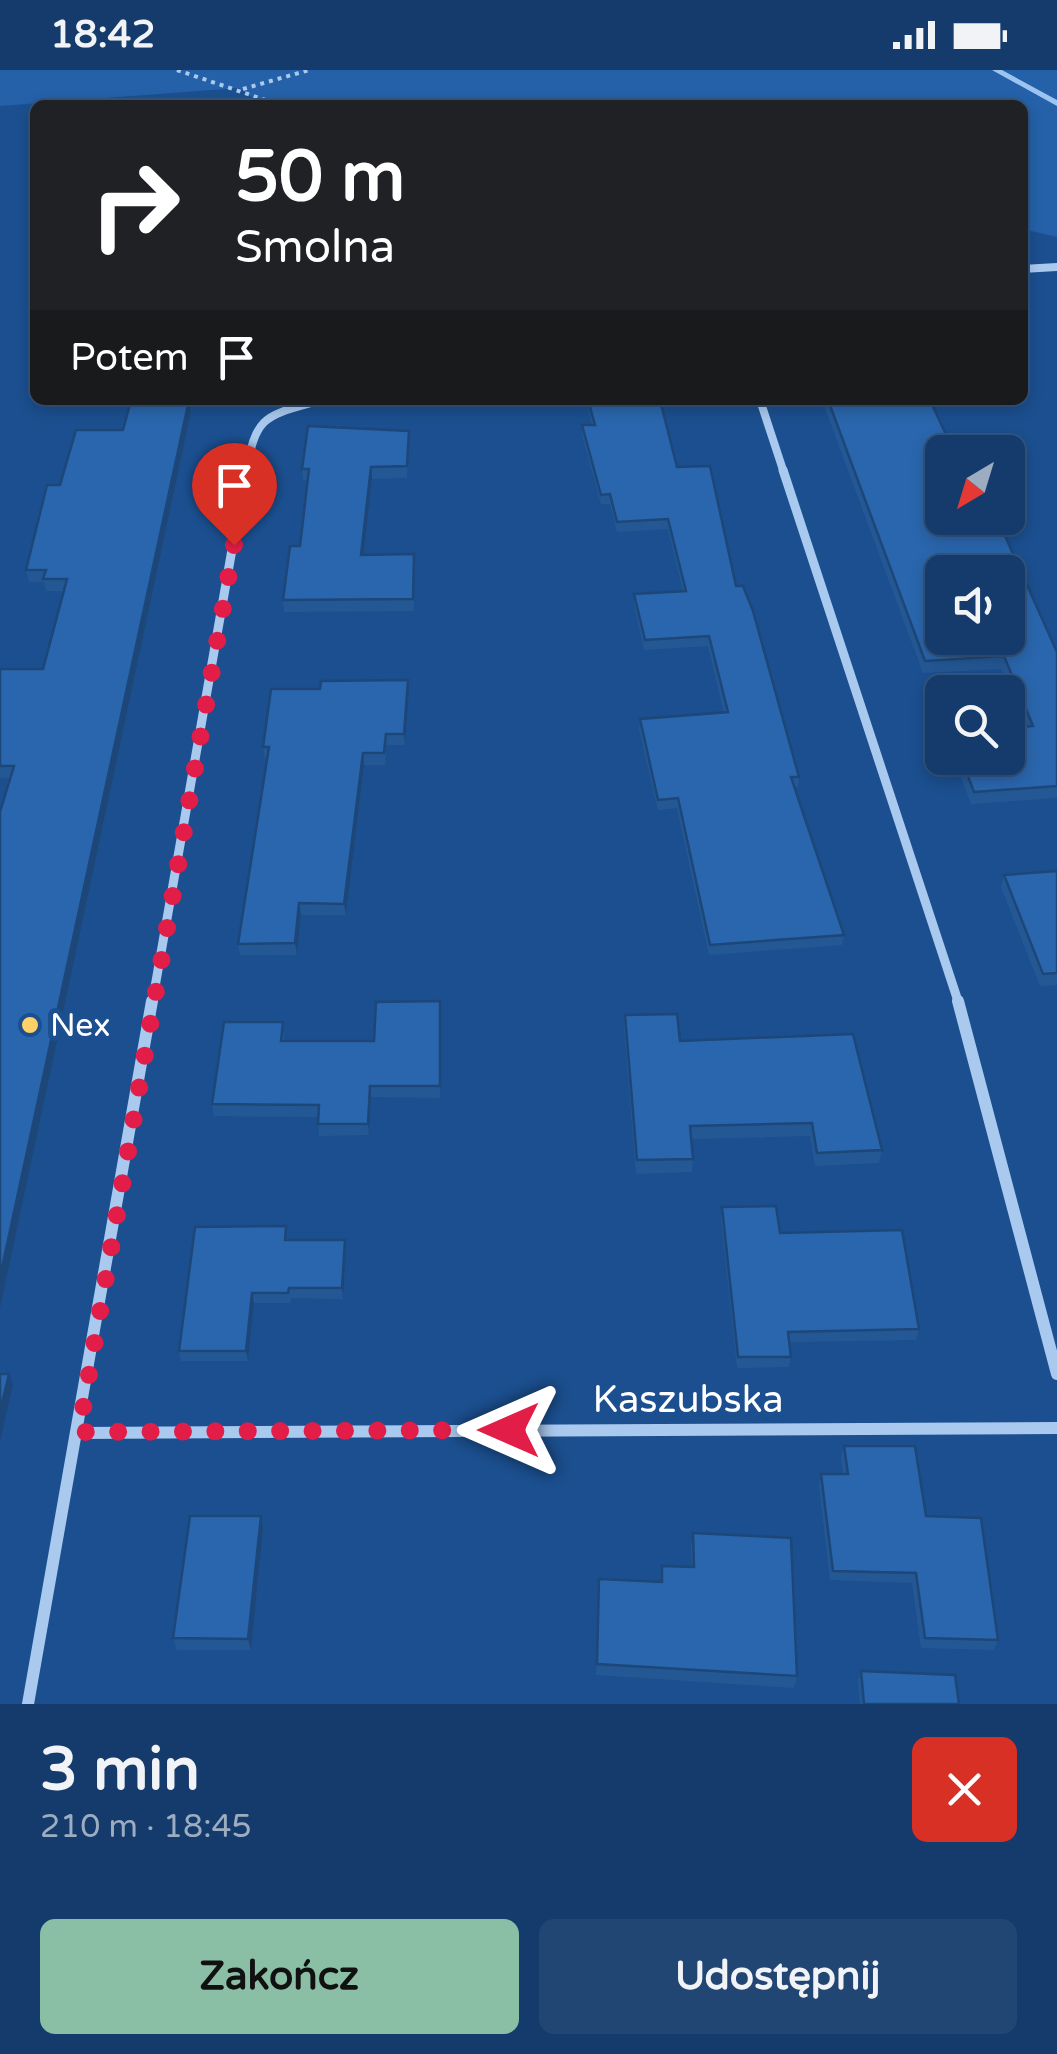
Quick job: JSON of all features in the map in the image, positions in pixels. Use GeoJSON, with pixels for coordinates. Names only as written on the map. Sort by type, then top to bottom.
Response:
{"type":"FeatureCollection","features":[{"type":"Feature","properties":{"kind":"street"},"geometry":{"type":"LineString","coordinates":[[1028,269],[1057,267]]}},
{"type":"Feature","properties":{"kind":"street"},"geometry":{"type":"LineString","coordinates":[[28,1704],[254,432],[275,413],[304,405]]}},
{"type":"Feature","properties":{"kind":"street"},"geometry":{"type":"LineString","coordinates":[[762,405],[959,1004],[1057,1374]]}},
{"type":"Feature","properties":{"kind":"street","name":"Kaszubska"},"geometry":{"type":"LineString","coordinates":[[79,1432],[1057,1428]]}},
{"type":"Feature","properties":{"kind":"path"},"geometry":{"type":"LineString","coordinates":[[178,70],[267,100]]}},
{"type":"Feature","properties":{"kind":"path"},"geometry":{"type":"LineString","coordinates":[[240,90],[309,70]]}},
{"type":"Feature","properties":{"kind":"shaded area"},"geometry":{"type":"Polygon","coordinates":[[[0,70],[1057,70],[1057,237],[1028,230],[1028,100],[256,100],[239,88],[30,100],[30,104],[0,106],[0,70]]]}},
{"type":"Feature","properties":{"kind":"building"},"geometry":{"type":"Polygon","coordinates":[[[130,405],[188,405],[0,1277],[0,812],[14,766],[0,766],[0,669],[43,669],[67,579],[43,579],[46,570],[26,570],[47,485],[60,485],[76,430],[123,430],[130,405]]]}},
{"type":"Feature","properties":{"kind":"building"},"geometry":{"type":"Polygon","coordinates":[[[589,405],[661,405],[677,467],[710,466],[736,586],[743,586],[753,611],[799,777],[791,777],[844,935],[710,945],[678,798],[658,800],[640,719],[728,712],[709,636],[645,640],[634,594],[686,591],[668,519],[617,522],[610,494],[601,495],[582,425],[595,425],[589,405]]]}},
{"type":"Feature","properties":{"kind":"building"},"geometry":{"type":"Polygon","coordinates":[[[830,405],[932,405],[946,435],[925,435],[925,535],[1005,535],[1014,555],[925,555],[925,655],[1025,655],[1025,581],[1057,652],[1057,786],[974,792],[968,775],[1025,775],[1025,727],[1033,726],[1025,707],[1025,675],[1012,675],[1004,656],[925,661],[830,405]]]}},
{"type":"Feature","properties":{"kind":"building"},"geometry":{"type":"Polygon","coordinates":[[[308,426],[409,431],[407,466],[371,467],[361,555],[414,554],[413,599],[283,600],[290,546],[300,546],[309,469],[302,469],[308,426]]]}},
{"type":"Feature","properties":{"kind":"building"},"geometry":{"type":"Polygon","coordinates":[[[408,680],[404,734],[386,734],[384,753],[363,753],[344,904],[299,903],[295,943],[238,944],[269,747],[263,747],[271,689],[320,689],[321,681],[408,680]]]}},
{"type":"Feature","properties":{"kind":"building"},"geometry":{"type":"Polygon","coordinates":[[[1057,871],[1057,973],[1043,974],[1004,875],[1057,871]]]}},
{"type":"Feature","properties":{"kind":"building"},"geometry":{"type":"Polygon","coordinates":[[[440,1001],[440,1086],[370,1086],[368,1124],[318,1124],[319,1105],[212,1104],[224,1022],[283,1022],[281,1041],[374,1041],[376,1002],[440,1001]]]}},
{"type":"Feature","properties":{"kind":"building"},"geometry":{"type":"Polygon","coordinates":[[[677,1014],[680,1041],[853,1034],[882,1150],[817,1153],[812,1123],[690,1126],[693,1159],[637,1160],[625,1015],[677,1014]]]}},
{"type":"Feature","properties":{"kind":"building"},"geometry":{"type":"Polygon","coordinates":[[[776,1206],[780,1233],[902,1230],[919,1329],[788,1332],[791,1357],[738,1357],[722,1207],[776,1206]]]}},
{"type":"Feature","properties":{"kind":"building"},"geometry":{"type":"Polygon","coordinates":[[[286,1226],[285,1240],[345,1240],[342,1288],[252,1293],[246,1351],[179,1351],[195,1227],[286,1226]]]}},
{"type":"Feature","properties":{"kind":"building"},"geometry":{"type":"Polygon","coordinates":[[[0,1374],[9,1374],[0,1411],[0,1374]]]}},
{"type":"Feature","properties":{"kind":"building"},"geometry":{"type":"Polygon","coordinates":[[[844,1446],[915,1446],[926,1516],[981,1518],[998,1640],[925,1638],[916,1573],[833,1571],[821,1474],[848,1474],[844,1446]]]}},
{"type":"Feature","properties":{"kind":"building"},"geometry":{"type":"Polygon","coordinates":[[[190,1516],[261,1516],[248,1639],[173,1638],[190,1516]]]}},
{"type":"Feature","properties":{"kind":"building"},"geometry":{"type":"Polygon","coordinates":[[[693,1533],[791,1538],[797,1676],[597,1664],[599,1579],[662,1582],[662,1566],[694,1567],[693,1533]]]}},
{"type":"Feature","properties":{"kind":"building"},"geometry":{"type":"Polygon","coordinates":[[[861,1671],[955,1675],[959,1704],[864,1704],[861,1671]]]}},
{"type":"Feature","properties":{"kind":"waterway"},"geometry":{"type":"LineString","coordinates":[[996,70],[1057,103]]}},
{"type":"Feature","properties":{"kind":"place","name":"Nex"},"geometry":{"type":"Point","coordinates":[30,1025]}},
{"type":"Feature","properties":{"kind":"route"},"geometry":{"type":"LineString","coordinates":[[234,545],[79,1432],[509,1430]]}}]}
